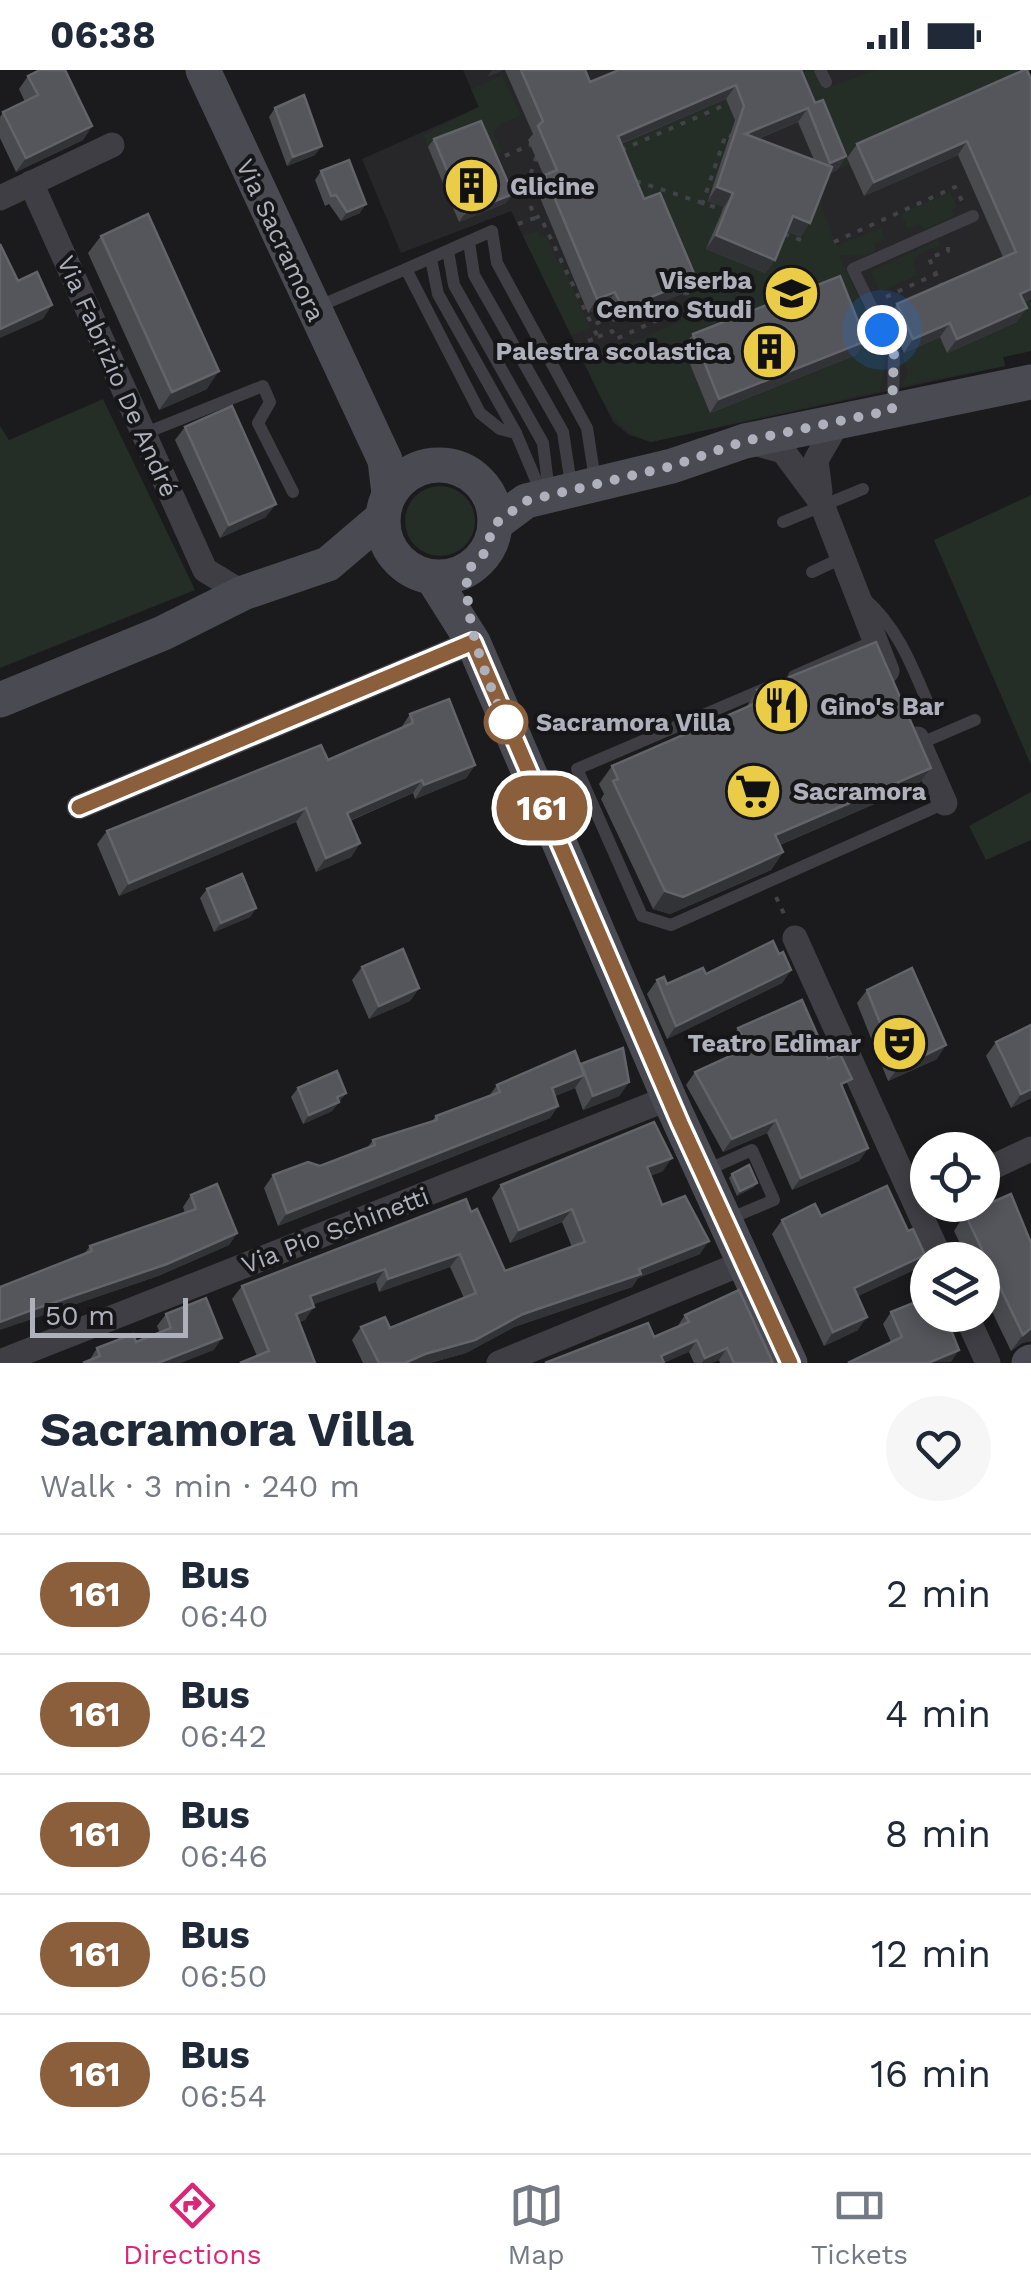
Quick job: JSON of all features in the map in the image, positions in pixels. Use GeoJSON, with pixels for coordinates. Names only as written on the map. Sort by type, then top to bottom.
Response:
{"type":"FeatureCollection","features":[{"type":"Feature","properties":{"kind":"street","name":"Via Sacramora"},"geometry":{"type":"LineString","coordinates":[[203,70],[385,460],[386,506]]}},
{"type":"Feature","properties":{"kind":"street"},"geometry":{"type":"LineString","coordinates":[[0,198],[112,145]]}},
{"type":"Feature","properties":{"kind":"street","name":"Via Fabrizio De André"},"geometry":{"type":"LineString","coordinates":[[31,183],[205,570]]}},
{"type":"Feature","properties":{"kind":"street"},"geometry":{"type":"LineString","coordinates":[[432,577],[467,570],[482,558],[495,524],[526,501],[745,441],[1029,383]]}},
{"type":"Feature","properties":{"kind":"street","name":"Via Sacramora"},"geometry":{"type":"LineString","coordinates":[[361,409],[396,449],[426,466]]}},
{"type":"Feature","properties":{"kind":"street"},"geometry":{"type":"LineString","coordinates":[[822,504],[816,460],[838,422]]}},
{"type":"Feature","properties":{"kind":"street"},"geometry":{"type":"LineString","coordinates":[[745,441],[783,451],[822,504],[861,595],[874,641],[946,804]]}},
{"type":"Feature","properties":{"kind":"street"},"geometry":{"type":"LineString","coordinates":[[328,564],[386,506],[411,472],[426,466],[459,469],[480,482],[506,488],[700,456]]}},
{"type":"Feature","properties":{"kind":"street"},"geometry":{"type":"LineString","coordinates":[[480,482],[489,495],[495,524]]}},
{"type":"Feature","properties":{"kind":"street"},"geometry":{"type":"LineString","coordinates":[[386,506],[386,542],[400,562]]}},
{"type":"Feature","properties":{"kind":"street"},"geometry":{"type":"LineString","coordinates":[[0,700],[177,624],[194,626],[260,590],[328,564],[384,558],[432,577],[473,642],[742,1263],[790,1363]]}},
{"type":"Feature","properties":{"kind":"street"},"geometry":{"type":"LineString","coordinates":[[177,624],[205,570],[260,590]]}},
{"type":"Feature","properties":{"kind":"street"},"geometry":{"type":"LineString","coordinates":[[467,570],[466,600],[473,642]]}},
{"type":"Feature","properties":{"kind":"street"},"geometry":{"type":"LineString","coordinates":[[79,807],[473,642]]}},
{"type":"Feature","properties":{"kind":"street"},"geometry":{"type":"LineString","coordinates":[[795,938],[910,1177]]}},
{"type":"Feature","properties":{"kind":"street","name":"Via Pio Schinetti"},"geometry":{"type":"LineString","coordinates":[[0,1362],[670,1098]]}},
{"type":"Feature","properties":{"kind":"street"},"geometry":{"type":"LineString","coordinates":[[1000,1164],[1031,1150]]}},
{"type":"Feature","properties":{"kind":"street"},"geometry":{"type":"LineString","coordinates":[[499,1363],[742,1263]]}},
{"type":"Feature","properties":{"kind":"street"},"geometry":{"type":"LineString","coordinates":[[974,1332],[988,1363]]}},
{"type":"Feature","properties":{"kind":"lane"},"geometry":{"type":"LineString","coordinates":[[892,410],[894,354],[853,268],[973,216]]}},
{"type":"Feature","properties":{"kind":"lane"},"geometry":{"type":"LineString","coordinates":[[312,309],[492,231],[497,263],[587,428],[562,480]]}},
{"type":"Feature","properties":{"kind":"lane"},"geometry":{"type":"LineString","coordinates":[[469,242],[474,275],[563,432],[562,480]]}},
{"type":"Feature","properties":{"kind":"lane"},"geometry":{"type":"LineString","coordinates":[[448,251],[454,285],[562,480]]}},
{"type":"Feature","properties":{"kind":"lane"},"geometry":{"type":"LineString","coordinates":[[431,259],[438,294],[516,433],[562,480]]}},
{"type":"Feature","properties":{"kind":"lane"},"geometry":{"type":"LineString","coordinates":[[406,269],[480,413],[500,429],[516,433]]}},
{"type":"Feature","properties":{"kind":"lane"},"geometry":{"type":"LineString","coordinates":[[143,434],[263,386],[270,402],[258,423],[293,492]]}},
{"type":"Feature","properties":{"kind":"lane"},"geometry":{"type":"LineString","coordinates":[[784,522],[863,489]]}},
{"type":"Feature","properties":{"kind":"lane"},"geometry":{"type":"LineString","coordinates":[[812,572],[844,557]]}},
{"type":"Feature","properties":{"kind":"lane"},"geometry":{"type":"LineString","coordinates":[[861,595],[880,612],[902,644],[929,706]]}},
{"type":"Feature","properties":{"kind":"lane"},"geometry":{"type":"LineString","coordinates":[[874,641],[577,769],[642,916],[671,925],[946,804]]}},
{"type":"Feature","properties":{"kind":"lane"},"geometry":{"type":"LineString","coordinates":[[919,744],[975,720]]}},
{"type":"Feature","properties":{"kind":"lane"},"geometry":{"type":"LineString","coordinates":[[702,1172],[752,1150],[774,1200],[724,1221]]}},
{"type":"Feature","properties":{"kind":"path"},"geometry":{"type":"LineString","coordinates":[[615,152],[736,100]]}},
{"type":"Feature","properties":{"kind":"path"},"geometry":{"type":"LineString","coordinates":[[702,205],[726,134],[736,138],[741,126]]}},
{"type":"Feature","properties":{"kind":"path"},"geometry":{"type":"LineString","coordinates":[[488,163],[542,140],[525,191],[535,218]]}},
{"type":"Feature","properties":{"kind":"path"},"geometry":{"type":"LineString","coordinates":[[626,178],[734,214]]}},
{"type":"Feature","properties":{"kind":"path"},"geometry":{"type":"LineString","coordinates":[[834,242],[955,187],[964,205],[977,200]]}},
{"type":"Feature","properties":{"kind":"path"},"geometry":{"type":"LineString","coordinates":[[518,224],[540,216],[598,337]]}},
{"type":"Feature","properties":{"kind":"path"},"geometry":{"type":"LineString","coordinates":[[768,228],[803,241]]}},
{"type":"Feature","properties":{"kind":"path"},"geometry":{"type":"LineString","coordinates":[[944,292],[929,258],[948,250],[946,246],[960,239]]}},
{"type":"Feature","properties":{"kind":"path"},"geometry":{"type":"LineString","coordinates":[[870,304],[936,274]]}},
{"type":"Feature","properties":{"kind":"path"},"geometry":{"type":"LineString","coordinates":[[576,346],[612,331],[616,339],[690,305],[683,275]]}},
{"type":"Feature","properties":{"kind":"path"},"geometry":{"type":"LineString","coordinates":[[592,325],[611,318]]}},
{"type":"Feature","properties":{"kind":"path"},"geometry":{"type":"LineString","coordinates":[[769,882],[795,938]]}},
{"type":"Feature","properties":{"kind":"shaded area","name":"Viserba Centro Studi"},"geometry":{"type":"Polygon","coordinates":[[[463,70],[1017,70],[1031,99],[1031,351],[1003,357],[1005,366],[651,442],[629,435],[613,422],[511,211],[401,253],[362,159],[479,107],[463,70]]]}},
{"type":"Feature","properties":{"kind":"shaded area"},"geometry":{"type":"Polygon","coordinates":[[[797,70],[814,70],[823,89],[876,70],[1018,70],[1029,92],[837,170],[797,70]]]}},
{"type":"Feature","properties":{"kind":"shaded area"},"geometry":{"type":"Polygon","coordinates":[[[502,75],[521,115],[498,126],[494,133],[502,152],[487,159],[474,130],[428,147],[423,135],[479,107],[471,89],[502,75]]]}},
{"type":"Feature","properties":{"kind":"shaded area"},"geometry":{"type":"Polygon","coordinates":[[[726,99],[735,120],[726,143],[817,194],[836,246],[881,228],[885,239],[874,244],[876,250],[865,256],[839,255],[886,357],[880,391],[651,442],[637,437],[617,421],[584,363],[697,314],[600,153],[726,99]]]}},
{"type":"Feature","properties":{"kind":"shaded area"},"geometry":{"type":"Polygon","coordinates":[[[950,192],[957,207],[952,210],[954,216],[923,230],[920,223],[908,228],[901,214],[950,192]]]}},
{"type":"Feature","properties":{"kind":"shaded area"},"geometry":{"type":"Polygon","coordinates":[[[537,231],[540,237],[546,235],[557,261],[561,261],[590,328],[571,335],[523,236],[537,231]]]}},
{"type":"Feature","properties":{"kind":"shaded area"},"geometry":{"type":"Polygon","coordinates":[[[938,240],[940,245],[918,255],[913,264],[917,275],[880,292],[871,271],[938,240]]]}},
{"type":"Feature","properties":{"kind":"shaded area"},"geometry":{"type":"Polygon","coordinates":[[[1031,299],[1031,351],[1003,357],[1005,366],[901,386],[908,374],[902,354],[940,337],[948,352],[1016,322],[1011,307],[1031,299]]]}},
{"type":"Feature","properties":{"kind":"shaded area"},"geometry":{"type":"Polygon","coordinates":[[[103,399],[195,590],[0,668],[0,426],[9,440],[103,399]]]}},
{"type":"Feature","properties":{"kind":"shaded area"},"geometry":{"type":"Polygon","coordinates":[[[440,486],[465,496],[475,521],[465,546],[440,556],[415,546],[405,521],[415,496],[440,486]]]}},
{"type":"Feature","properties":{"kind":"shaded area"},"geometry":{"type":"Polygon","coordinates":[[[1031,495],[1031,765],[934,540],[1031,495]]]}},
{"type":"Feature","properties":{"kind":"shaded area"},"geometry":{"type":"Polygon","coordinates":[[[1031,792],[1031,840],[986,860],[969,826],[1031,792]]]}},
{"type":"Feature","properties":{"kind":"building"},"geometry":{"type":"Polygon","coordinates":[[[40,70],[65,70],[92,126],[26,158],[3,112],[38,95],[28,76],[40,70]]]}},
{"type":"Feature","properties":{"kind":"building"},"geometry":{"type":"Polygon","coordinates":[[[521,70],[585,70],[590,82],[619,70],[801,70],[815,103],[823,100],[846,156],[830,163],[808,108],[745,134],[832,167],[810,223],[793,216],[775,260],[716,235],[733,193],[717,187],[744,106],[736,85],[618,136],[644,199],[660,193],[696,278],[623,309],[615,292],[597,299],[545,175],[557,170],[538,126],[543,121],[521,70]]]}},
{"type":"Feature","properties":{"kind":"building"},"geometry":{"type":"Polygon","coordinates":[[[1024,70],[1031,79],[1031,289],[1020,294],[1027,308],[957,339],[950,323],[913,339],[897,304],[1016,252],[967,141],[874,182],[857,144],[1024,70]]]}},
{"type":"Feature","properties":{"kind":"building"},"geometry":{"type":"Polygon","coordinates":[[[304,95],[322,146],[293,157],[275,108],[304,95]]]}},
{"type":"Feature","properties":{"kind":"building","name":"Glicine"},"geometry":{"type":"Polygon","coordinates":[[[481,121],[513,194],[465,213],[434,139],[481,121]]]}},
{"type":"Feature","properties":{"kind":"building"},"geometry":{"type":"Polygon","coordinates":[[[349,160],[366,204],[347,212],[336,195],[331,196],[321,171],[349,160]]]}},
{"type":"Feature","properties":{"kind":"building"},"geometry":{"type":"Polygon","coordinates":[[[148,214],[219,371],[172,392],[101,236],[148,214]]]}},
{"type":"Feature","properties":{"kind":"building"},"geometry":{"type":"Polygon","coordinates":[[[0,244],[18,281],[37,272],[52,305],[0,329],[0,244]]]}},
{"type":"Feature","properties":{"kind":"building","name":"Palestra scolastica"},"geometry":{"type":"Polygon","coordinates":[[[840,276],[866,341],[719,399],[693,334],[840,276]]]}},
{"type":"Feature","properties":{"kind":"building"},"geometry":{"type":"Polygon","coordinates":[[[232,406],[276,504],[229,525],[185,427],[232,406]]]}},
{"type":"Feature","properties":{"kind":"building","name":"Sacramora"},"geometry":{"type":"Polygon","coordinates":[[[876,642],[931,768],[775,835],[783,852],[683,897],[665,891],[613,781],[618,779],[612,766],[761,701],[757,690],[876,642]]]}},
{"type":"Feature","properties":{"kind":"building"},"geometry":{"type":"Polygon","coordinates":[[[449,699],[475,765],[424,785],[422,780],[347,813],[360,843],[326,858],[306,808],[129,883],[107,831],[321,745],[328,760],[413,723],[410,714],[449,699]]]}},
{"type":"Feature","properties":{"kind":"building"},"geometry":{"type":"Polygon","coordinates":[[[242,874],[256,908],[221,923],[207,889],[242,874]]]}},
{"type":"Feature","properties":{"kind":"building"},"geometry":{"type":"Polygon","coordinates":[[[773,941],[791,970],[676,1026],[657,980],[664,977],[667,984],[703,968],[706,974],[773,941]]]}},
{"type":"Feature","properties":{"kind":"building"},"geometry":{"type":"Polygon","coordinates":[[[403,949],[419,988],[379,1006],[362,967],[403,949]]]}},
{"type":"Feature","properties":{"kind":"building","name":"Teatro Edimar"},"geometry":{"type":"Polygon","coordinates":[[[912,968],[946,1045],[898,1068],[867,990],[912,968]]]}},
{"type":"Feature","properties":{"kind":"building"},"geometry":{"type":"Polygon","coordinates":[[[802,1000],[828,1059],[840,1054],[852,1079],[841,1084],[868,1148],[801,1178],[776,1120],[732,1139],[695,1072],[748,1048],[738,1028],[802,1000]]]}},
{"type":"Feature","properties":{"kind":"building"},"geometry":{"type":"Polygon","coordinates":[[[1031,1025],[1031,1089],[1021,1094],[996,1042],[1031,1025]]]}},
{"type":"Feature","properties":{"kind":"building"},"geometry":{"type":"Polygon","coordinates":[[[623,1048],[629,1082],[593,1096],[581,1064],[623,1048]]]}},
{"type":"Feature","properties":{"kind":"building"},"geometry":{"type":"Polygon","coordinates":[[[575,1051],[584,1075],[552,1088],[558,1106],[287,1213],[273,1175],[308,1162],[320,1166],[375,1145],[373,1140],[437,1120],[436,1116],[500,1092],[497,1085],[575,1051]]]}},
{"type":"Feature","properties":{"kind":"building"},"geometry":{"type":"Polygon","coordinates":[[[337,1071],[346,1093],[337,1097],[339,1102],[309,1115],[298,1088],[337,1071]]]}},
{"type":"Feature","properties":{"kind":"building"},"geometry":{"type":"Polygon","coordinates":[[[654,1122],[672,1158],[647,1167],[662,1205],[685,1196],[709,1241],[639,1269],[641,1274],[523,1314],[475,1340],[405,1363],[379,1363],[361,1327],[385,1317],[390,1328],[476,1293],[460,1254],[388,1279],[385,1269],[310,1296],[314,1307],[296,1314],[315,1363],[240,1363],[269,1351],[242,1286],[466,1199],[471,1212],[477,1209],[505,1271],[585,1242],[572,1209],[519,1230],[501,1185],[654,1122]]]}},
{"type":"Feature","properties":{"kind":"building"},"geometry":{"type":"Polygon","coordinates":[[[749,1165],[757,1183],[740,1191],[732,1174],[749,1165]]]}},
{"type":"Feature","properties":{"kind":"building"},"geometry":{"type":"Polygon","coordinates":[[[217,1184],[237,1233],[167,1264],[0,1322],[0,1287],[92,1251],[90,1246],[196,1209],[191,1195],[217,1184]]]}},
{"type":"Feature","properties":{"kind":"building"},"geometry":{"type":"Polygon","coordinates":[[[887,1186],[908,1231],[913,1229],[919,1242],[910,1242],[910,1262],[854,1288],[867,1317],[833,1332],[782,1220],[815,1204],[821,1216],[887,1186]]]}},
{"type":"Feature","properties":{"kind":"building"},"geometry":{"type":"Polygon","coordinates":[[[1011,1194],[1031,1243],[1031,1328],[1023,1335],[1000,1287],[1000,1242],[978,1242],[969,1222],[1000,1222],[1000,1199],[1011,1194]]]}},
{"type":"Feature","properties":{"kind":"building"},"geometry":{"type":"Polygon","coordinates":[[[739,1290],[773,1363],[734,1363],[727,1348],[705,1358],[697,1340],[661,1356],[664,1363],[545,1363],[648,1323],[654,1337],[689,1322],[685,1315],[739,1290]]]}},
{"type":"Feature","properties":{"kind":"building"},"geometry":{"type":"Polygon","coordinates":[[[206,1298],[222,1338],[158,1363],[83,1363],[100,1356],[97,1348],[133,1334],[136,1342],[171,1328],[166,1314],[206,1298]]]}},
{"type":"Feature","properties":{"kind":"building"},"geometry":{"type":"Polygon","coordinates":[[[910,1304],[910,1332],[952,1332],[959,1350],[928,1363],[848,1363],[902,1337],[891,1312],[910,1304]]]}},
{"type":"Feature","properties":{"kind":"bus line","name":"161"},"geometry":{"type":"LineString","coordinates":[[79,807],[473,642],[680,1123],[790,1363]]}},
{"type":"Feature","properties":{"kind":"place","name":"Glicine"},"geometry":{"type":"Point","coordinates":[471,186]}},
{"type":"Feature","properties":{"kind":"place","name":"Viserba Centro Studi"},"geometry":{"type":"Point","coordinates":[791,294]}},
{"type":"Feature","properties":{"kind":"place","name":"Palestra scolastica"},"geometry":{"type":"Point","coordinates":[770,351]}},
{"type":"Feature","properties":{"kind":"place","name":"Gino's Bar"},"geometry":{"type":"Point","coordinates":[781,706]}},
{"type":"Feature","properties":{"kind":"place","name":"Sacramora Villa"},"geometry":{"type":"Point","coordinates":[506,722]}},
{"type":"Feature","properties":{"kind":"place","name":"Sacramora"},"geometry":{"type":"Point","coordinates":[754,791]}},
{"type":"Feature","properties":{"kind":"place","name":"Teatro Edimar"},"geometry":{"type":"Point","coordinates":[900,1043]}},
{"type":"Feature","properties":{"kind":"route"},"geometry":{"type":"LineString","coordinates":[[506,722],[512,738],[473,642],[466,600],[467,570],[482,558],[495,524],[526,501],[672,466],[745,441],[892,410],[896,368],[882,330]]}}]}
